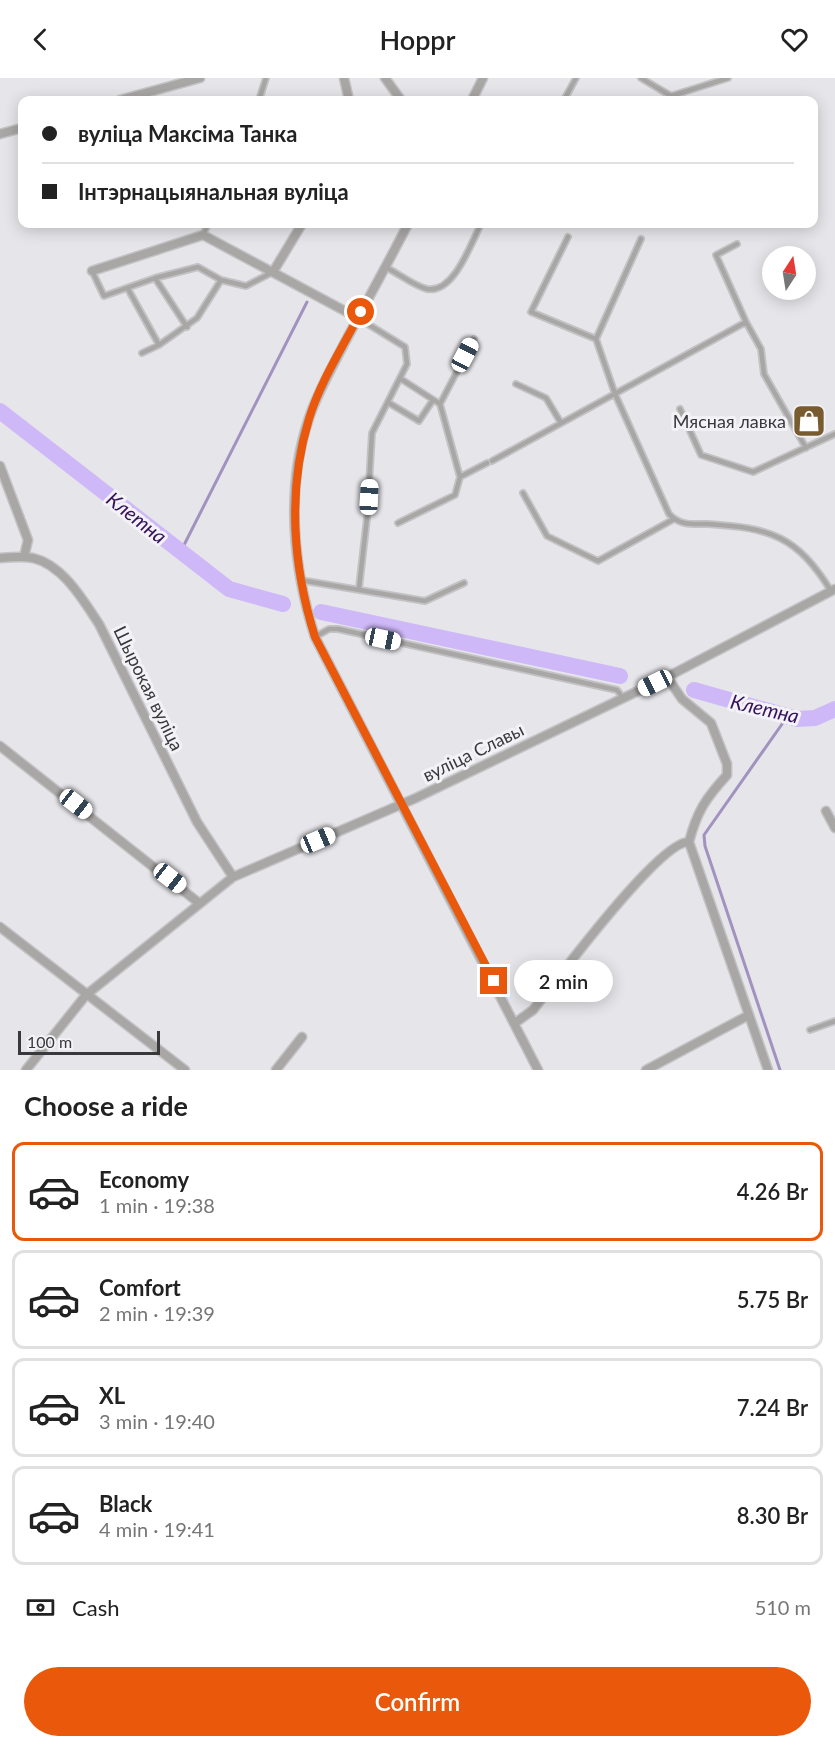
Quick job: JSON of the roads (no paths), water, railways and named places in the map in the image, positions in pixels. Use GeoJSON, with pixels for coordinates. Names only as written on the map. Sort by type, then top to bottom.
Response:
{"type":"FeatureCollection","features":[{"type":"Feature","properties":{"kind":"street"},"geometry":{"type":"LineString","coordinates":[[135,96],[200,78]]}},
{"type":"Feature","properties":{"kind":"street"},"geometry":{"type":"LineString","coordinates":[[344,78],[347,96]]}},
{"type":"Feature","properties":{"kind":"street"},"geometry":{"type":"LineString","coordinates":[[385,78],[397,96]]}},
{"type":"Feature","properties":{"kind":"street"},"geometry":{"type":"LineString","coordinates":[[474,96],[483,78]]}},
{"type":"Feature","properties":{"kind":"street"},"geometry":{"type":"LineString","coordinates":[[0,134],[18,129]]}},
{"type":"Feature","properties":{"kind":"street"},"geometry":{"type":"LineString","coordinates":[[273,272],[300,228]]}},
{"type":"Feature","properties":{"kind":"street"},"geometry":{"type":"LineString","coordinates":[[406,228],[321,388],[309,419],[302,448],[295,506],[296,555],[315,637],[538,1070]]}},
{"type":"Feature","properties":{"kind":"street"},"geometry":{"type":"LineString","coordinates":[[92,271],[203,235],[358,318]]}},
{"type":"Feature","properties":{"kind":"street"},"geometry":{"type":"LineString","coordinates":[[0,466],[28,540],[24,557]]}},
{"type":"Feature","properties":{"kind":"street","name":"Шырокая вуліца"},"geometry":{"type":"LineString","coordinates":[[0,558],[24,557],[47,564],[62,575],[99,624],[197,822],[232,877]]}},
{"type":"Feature","properties":{"kind":"street","name":"вуліца Славы"},"geometry":{"type":"LineString","coordinates":[[26,1070],[86,995],[232,877],[402,805],[667,677],[833,590]]}},
{"type":"Feature","properties":{"kind":"street"},"geometry":{"type":"LineString","coordinates":[[667,677],[682,699],[711,723],[727,764],[727,775],[704,800],[695,818],[689,842],[768,1070]]}},
{"type":"Feature","properties":{"kind":"street"},"geometry":{"type":"LineString","coordinates":[[0,746],[199,903]]}},
{"type":"Feature","properties":{"kind":"street"},"geometry":{"type":"LineString","coordinates":[[826,811],[835,828]]}},
{"type":"Feature","properties":{"kind":"street"},"geometry":{"type":"LineString","coordinates":[[515,1023],[532,1010],[646,871],[677,843],[689,842]]}},
{"type":"Feature","properties":{"kind":"street"},"geometry":{"type":"LineString","coordinates":[[0,927],[185,1070]]}},
{"type":"Feature","properties":{"kind":"street"},"geometry":{"type":"LineString","coordinates":[[646,1070],[749,1015]]}},
{"type":"Feature","properties":{"kind":"street"},"geometry":{"type":"LineString","coordinates":[[276,1070],[302,1037]]}},
{"type":"Feature","properties":{"kind":"lane"},"geometry":{"type":"LineString","coordinates":[[260,96],[266,78]]}},
{"type":"Feature","properties":{"kind":"lane"},"geometry":{"type":"LineString","coordinates":[[566,96],[576,78]]}},
{"type":"Feature","properties":{"kind":"lane"},"geometry":{"type":"LineString","coordinates":[[641,78],[667,96]]}},
{"type":"Feature","properties":{"kind":"lane"},"geometry":{"type":"LineString","coordinates":[[676,96],[728,78]]}},
{"type":"Feature","properties":{"kind":"lane"},"geometry":{"type":"LineString","coordinates":[[203,235],[206,228]]}},
{"type":"Feature","properties":{"kind":"lane"},"geometry":{"type":"LineString","coordinates":[[385,267],[427,289],[444,286],[452,278],[479,228]]}},
{"type":"Feature","properties":{"kind":"lane"},"geometry":{"type":"LineString","coordinates":[[568,237],[531,312],[596,339]]}},
{"type":"Feature","properties":{"kind":"lane"},"geometry":{"type":"LineString","coordinates":[[641,239],[596,339],[615,394],[657,489],[674,519],[683,523],[738,526],[781,537],[799,549],[833,590]]}},
{"type":"Feature","properties":{"kind":"lane"},"geometry":{"type":"LineString","coordinates":[[737,244],[716,255],[746,322],[761,349],[764,375],[806,448]]}},
{"type":"Feature","properties":{"kind":"lane"},"geometry":{"type":"LineString","coordinates":[[92,271],[104,296],[155,278],[198,267],[221,280],[246,286],[273,272]]}},
{"type":"Feature","properties":{"kind":"lane"},"geometry":{"type":"LineString","coordinates":[[155,278],[187,327]]}},
{"type":"Feature","properties":{"kind":"lane"},"geometry":{"type":"LineString","coordinates":[[142,353],[159,345],[197,318],[221,280]]}},
{"type":"Feature","properties":{"kind":"lane"},"geometry":{"type":"LineString","coordinates":[[128,289],[159,345]]}},
{"type":"Feature","properties":{"kind":"lane"},"geometry":{"type":"LineString","coordinates":[[358,318],[405,347],[407,364],[372,434],[367,518],[359,588]]}},
{"type":"Feature","properties":{"kind":"lane"},"geometry":{"type":"LineString","coordinates":[[460,477],[746,322]]}},
{"type":"Feature","properties":{"kind":"lane"},"geometry":{"type":"LineString","coordinates":[[398,523],[455,495],[460,477],[440,404],[474,339]]}},
{"type":"Feature","properties":{"kind":"lane"},"geometry":{"type":"LineString","coordinates":[[401,379],[440,404]]}},
{"type":"Feature","properties":{"kind":"lane"},"geometry":{"type":"LineString","coordinates":[[516,384],[546,398],[561,423]]}},
{"type":"Feature","properties":{"kind":"lane"},"geometry":{"type":"LineString","coordinates":[[389,403],[419,421],[432,400]]}},
{"type":"Feature","properties":{"kind":"lane"},"geometry":{"type":"LineString","coordinates":[[680,409],[701,455],[753,472],[835,435]]}},
{"type":"Feature","properties":{"kind":"lane"},"geometry":{"type":"LineString","coordinates":[[523,493],[547,536],[598,561],[674,519]]}},
{"type":"Feature","properties":{"kind":"lane"},"geometry":{"type":"LineString","coordinates":[[300,580],[359,588],[425,601],[464,583]]}},
{"type":"Feature","properties":{"kind":"lane"},"geometry":{"type":"LineString","coordinates":[[315,637],[329,629],[338,629],[617,690],[623,698]]}},
{"type":"Feature","properties":{"kind":"lane"},"geometry":{"type":"LineString","coordinates":[[810,1030],[835,1021]]}},
{"type":"Feature","properties":{"kind":"waterway"},"geometry":{"type":"LineString","coordinates":[[181,551],[307,302]]}},
{"type":"Feature","properties":{"kind":"waterway","name":"Клетна"},"geometry":{"type":"LineString","coordinates":[[0,411],[229,589],[283,604]]}},
{"type":"Feature","properties":{"kind":"waterway","name":"Клетна"},"geometry":{"type":"LineString","coordinates":[[321,612],[620,676]]}},
{"type":"Feature","properties":{"kind":"waterway","name":"Клетна"},"geometry":{"type":"LineString","coordinates":[[694,690],[797,719],[815,718],[835,709]]}},
{"type":"Feature","properties":{"kind":"waterway"},"geometry":{"type":"LineString","coordinates":[[780,1070],[705,846],[704,835],[787,717]]}},
{"type":"Feature","properties":{"kind":"place","name":"Мясная лавка"},"geometry":{"type":"Point","coordinates":[809,421]}}]}
